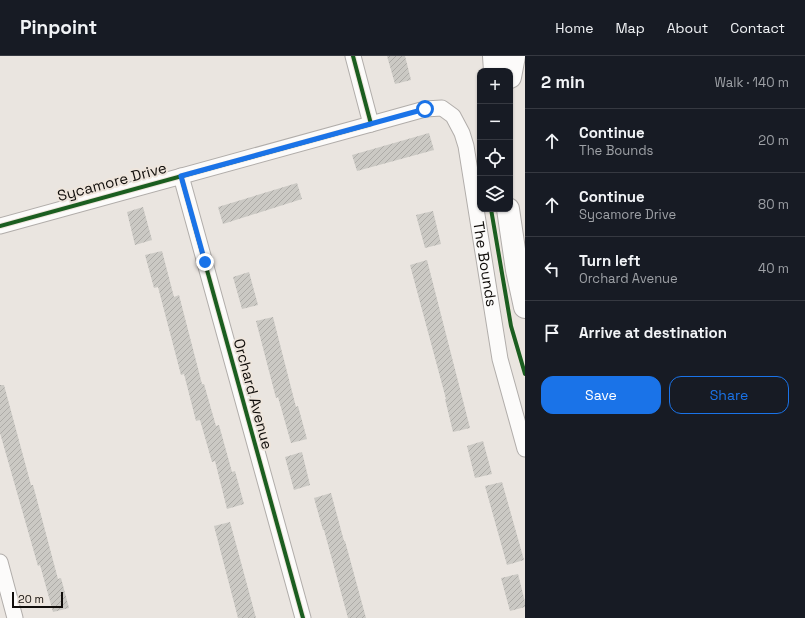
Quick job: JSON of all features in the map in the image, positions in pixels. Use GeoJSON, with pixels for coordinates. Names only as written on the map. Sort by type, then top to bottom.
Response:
{"type":"FeatureCollection","features":[{"type":"Feature","properties":{"kind":"main road"},"geometry":{"type":"LineString","coordinates":[[494,56],[495,68]]}},
{"type":"Feature","properties":{"kind":"main road"},"geometry":{"type":"LineString","coordinates":[[512,68],[514,56]]}},
{"type":"Feature","properties":{"kind":"main road"},"geometry":{"type":"LineString","coordinates":[[508,212],[517,270],[525,307]]}},
{"type":"Feature","properties":{"kind":"street"},"geometry":{"type":"LineString","coordinates":[[353,56],[371,124]]}},
{"type":"Feature","properties":{"kind":"street","name":"The Bounds"},"geometry":{"type":"LineString","coordinates":[[371,124],[425,109],[442,108],[453,116],[462,133],[466,146],[500,359],[525,450]]}},
{"type":"Feature","properties":{"kind":"street","name":"Sycamore Drive"},"geometry":{"type":"LineString","coordinates":[[0,226],[371,124]]}},
{"type":"Feature","properties":{"kind":"street","name":"Orchard Avenue"},"geometry":{"type":"LineString","coordinates":[[181,176],[303,618]]}},
{"type":"Feature","properties":{"kind":"street"},"geometry":{"type":"LineString","coordinates":[[0,562],[15,618]]}},
{"type":"Feature","properties":{"kind":"building"},"geometry":{"type":"Polygon","coordinates":[[[387,56],[405,56],[411,80],[395,84],[387,56]]]}},
{"type":"Feature","properties":{"kind":"building"},"geometry":{"type":"Polygon","coordinates":[[[429,133],[434,150],[357,171],[352,155],[429,133]]]}},
{"type":"Feature","properties":{"kind":"building"},"geometry":{"type":"Polygon","coordinates":[[[297,183],[302,199],[223,224],[218,207],[297,183]]]}},
{"type":"Feature","properties":{"kind":"building"},"geometry":{"type":"Polygon","coordinates":[[[143,207],[152,240],[135,245],[127,212],[143,207]]]}},
{"type":"Feature","properties":{"kind":"building"},"geometry":{"type":"Polygon","coordinates":[[[433,211],[441,244],[425,248],[416,215],[433,211]]]}},
{"type":"Feature","properties":{"kind":"building"},"geometry":{"type":"Polygon","coordinates":[[[162,251],[174,297],[179,295],[202,384],[204,384],[216,426],[219,425],[232,472],[235,471],[244,504],[227,509],[215,461],[212,462],[200,420],[196,421],[184,374],[181,375],[158,287],[154,288],[145,255],[162,251]]]}},
{"type":"Feature","properties":{"kind":"building"},"geometry":{"type":"Polygon","coordinates":[[[427,260],[470,428],[453,432],[446,399],[410,265],[427,260]]]}},
{"type":"Feature","properties":{"kind":"building"},"geometry":{"type":"Polygon","coordinates":[[[249,272],[258,305],[242,309],[233,277],[249,272]]]}},
{"type":"Feature","properties":{"kind":"building"},"geometry":{"type":"Polygon","coordinates":[[[273,317],[296,407],[298,406],[307,439],[291,443],[278,397],[276,398],[256,321],[273,317]]]}},
{"type":"Feature","properties":{"kind":"building"},"geometry":{"type":"Polygon","coordinates":[[[0,385],[4,385],[58,579],[61,578],[69,608],[53,612],[40,565],[38,566],[0,433],[0,385]]]}},
{"type":"Feature","properties":{"kind":"building"},"geometry":{"type":"Polygon","coordinates":[[[483,441],[492,474],[475,478],[467,446],[483,441]]]}},
{"type":"Feature","properties":{"kind":"building"},"geometry":{"type":"Polygon","coordinates":[[[302,452],[310,485],[294,490],[285,457],[302,452]]]}},
{"type":"Feature","properties":{"kind":"building"},"geometry":{"type":"Polygon","coordinates":[[[502,482],[524,560],[507,565],[485,486],[502,482]]]}},
{"type":"Feature","properties":{"kind":"building"},"geometry":{"type":"Polygon","coordinates":[[[331,493],[366,618],[348,618],[314,498],[331,493]]]}},
{"type":"Feature","properties":{"kind":"building"},"geometry":{"type":"Polygon","coordinates":[[[230,522],[256,618],[238,618],[214,526],[230,522]]]}},
{"type":"Feature","properties":{"kind":"building"},"geometry":{"type":"Polygon","coordinates":[[[518,574],[525,607],[510,611],[501,578],[518,574]]]}},
{"type":"Feature","properties":{"kind":"cycle path"},"geometry":{"type":"LineString","coordinates":[[0,226],[371,124],[353,56]]}},
{"type":"Feature","properties":{"kind":"cycle path"},"geometry":{"type":"LineString","coordinates":[[181,176],[303,618]]}},
{"type":"Feature","properties":{"kind":"cycle path"},"geometry":{"type":"LineString","coordinates":[[492,212],[511,326],[525,374]]}},
{"type":"Feature","properties":{"kind":"route"},"geometry":{"type":"LineString","coordinates":[[205,262],[181,176],[425,109]]}}]}
